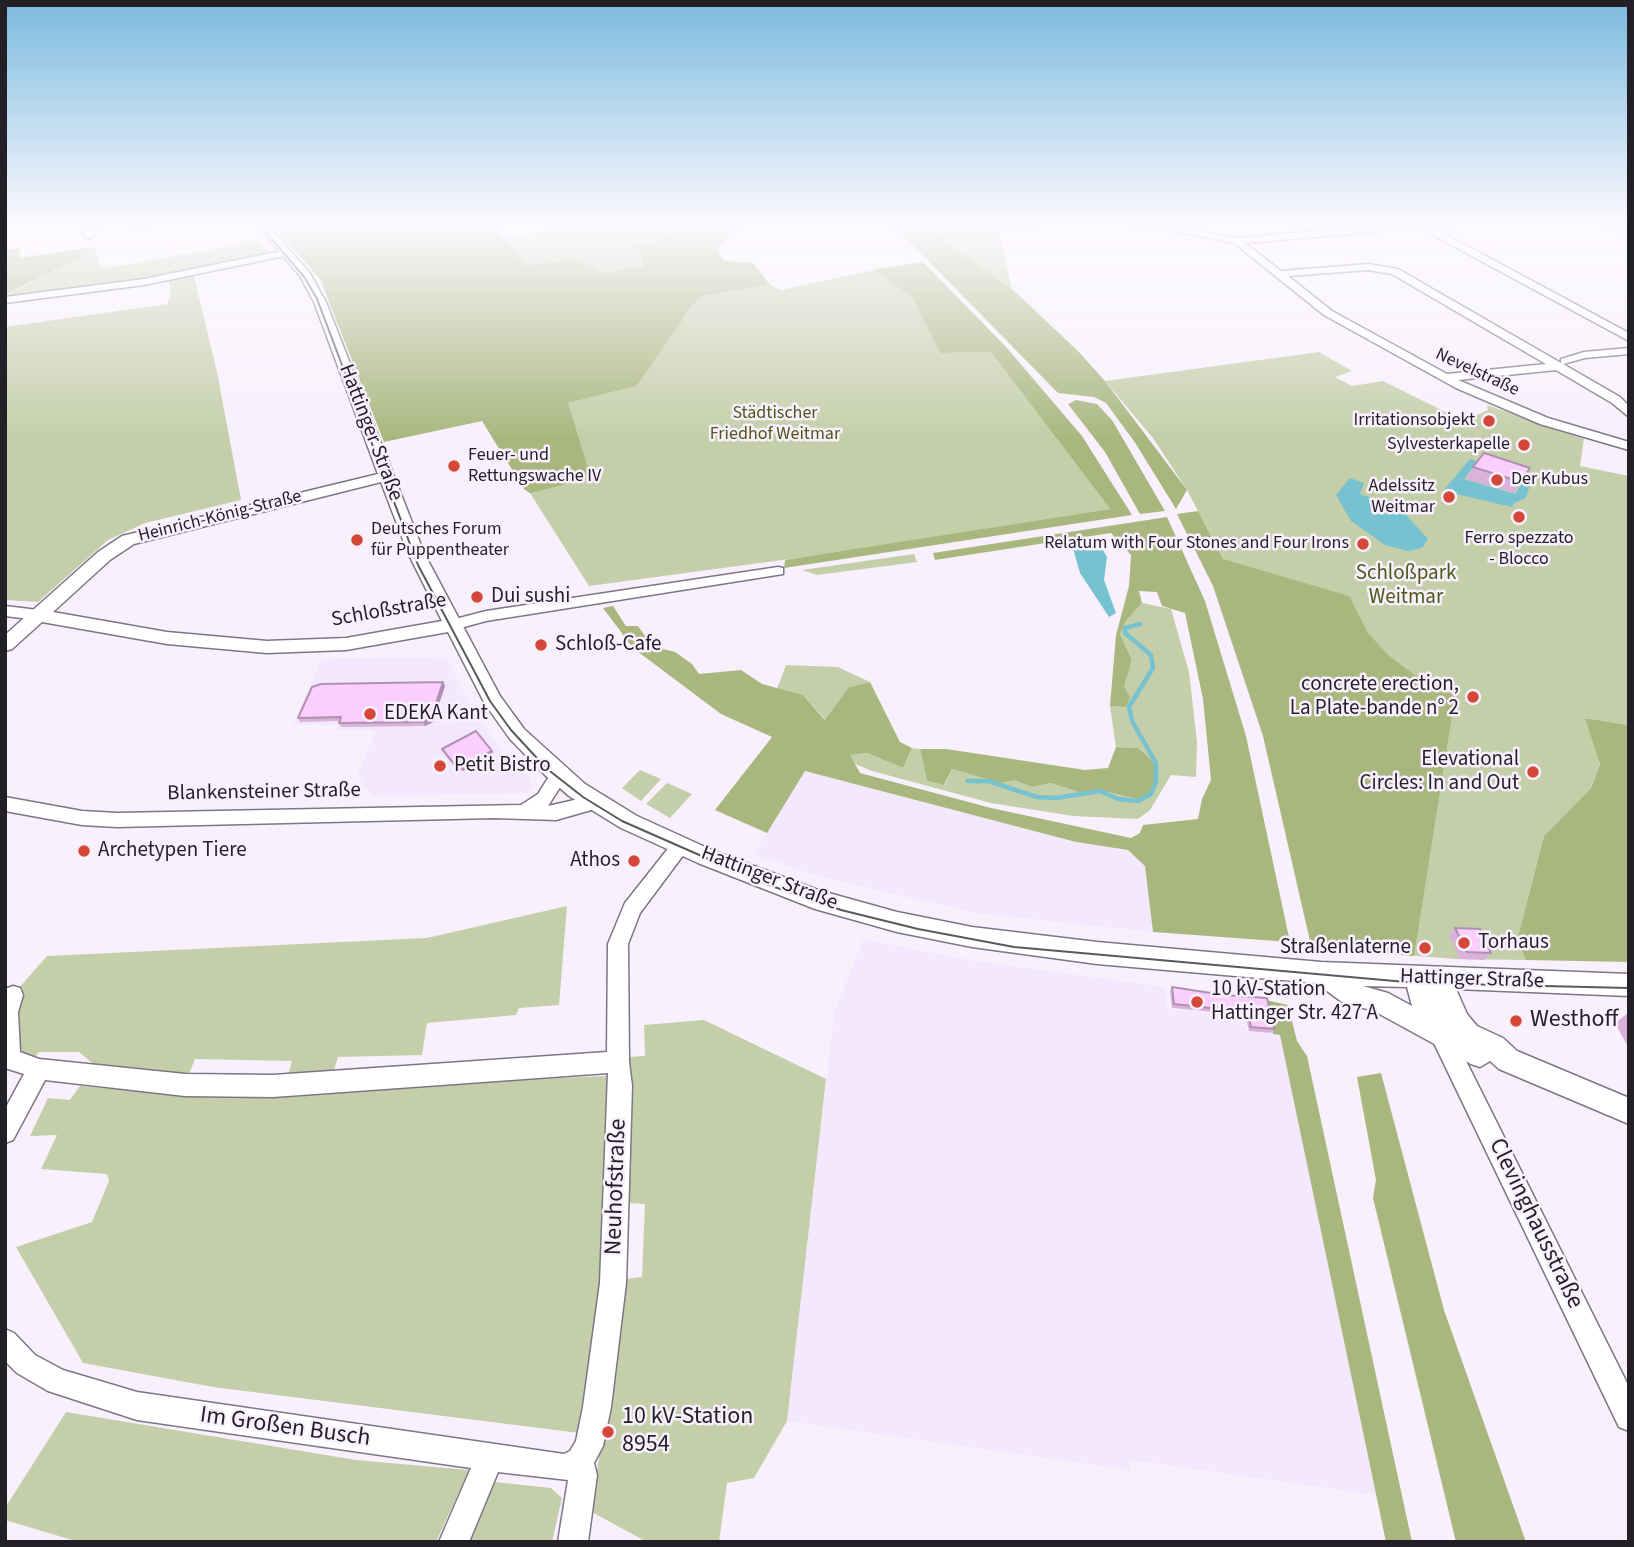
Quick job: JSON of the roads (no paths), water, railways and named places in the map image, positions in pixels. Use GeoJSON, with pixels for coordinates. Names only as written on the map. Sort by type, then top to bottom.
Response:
{"type":"FeatureCollection","features":[{"type":"Feature","properties":{"kind":"main road","name":"Hattinger Straße"},"geometry":{"type":"LineString","coordinates":[[316,295],[419,560],[453,625],[506,720],[531,749],[559,775],[596,802],[681,846],[815,899],[897,922],[1029,946],[1321,973],[1629,985]]}},
{"type":"Feature","properties":{"kind":"main road","name":"Heinrich-König-Straße"},"geometry":{"type":"LineString","coordinates":[[5,645],[104,556],[128,540],[387,476]]}},
{"type":"Feature","properties":{"kind":"main road","name":"Schloßstraße"},"geometry":{"type":"LineString","coordinates":[[38,615],[167,638],[267,647],[355,643],[453,625]]}},
{"type":"Feature","properties":{"kind":"main road"},"geometry":{"type":"LineString","coordinates":[[1321,973],[1351,994],[1380,1001],[1495,1061],[1508,1060]]}},
{"type":"Feature","properties":{"kind":"main road"},"geometry":{"type":"LineString","coordinates":[[1427,979],[1426,1009],[1440,1032]]}},
{"type":"Feature","properties":{"kind":"main road"},"geometry":{"type":"LineString","coordinates":[[1427,979],[1468,1034],[1494,1047],[1508,1060],[1629,1111]]}},
{"type":"Feature","properties":{"kind":"street"},"geometry":{"type":"LineString","coordinates":[[5,300],[42,295]]}},
{"type":"Feature","properties":{"kind":"street","name":"Nevelstraße"},"geometry":{"type":"LineString","coordinates":[[1304,295],[1328,313],[1446,378],[1523,413],[1629,446]]}},
{"type":"Feature","properties":{"kind":"street"},"geometry":{"type":"LineString","coordinates":[[1439,295],[1562,363],[1616,400],[1629,413]]}},
{"type":"Feature","properties":{"kind":"street"},"geometry":{"type":"LineString","coordinates":[[1551,295],[1629,338]]}},
{"type":"Feature","properties":{"kind":"street"},"geometry":{"type":"LineString","coordinates":[[1446,378],[1562,363],[1584,355],[1629,351]]}},
{"type":"Feature","properties":{"kind":"street"},"geometry":{"type":"LineString","coordinates":[[1629,438],[1629,446]]}},
{"type":"Feature","properties":{"kind":"street","name":"Schloßstraße"},"geometry":{"type":"LineString","coordinates":[[453,625],[486,616],[778,570]]}},
{"type":"Feature","properties":{"kind":"street","name":"Schloßstraße"},"geometry":{"type":"LineString","coordinates":[[5,611],[38,615]]}},
{"type":"Feature","properties":{"kind":"street"},"geometry":{"type":"LineString","coordinates":[[525,811],[544,799],[559,775]]}},
{"type":"Feature","properties":{"kind":"street","name":"Blankensteiner Straße"},"geometry":{"type":"LineString","coordinates":[[5,804],[110,820],[525,811],[556,813],[596,802]]}},
{"type":"Feature","properties":{"kind":"street","name":"Neuhofstraße"},"geometry":{"type":"LineString","coordinates":[[573,1542],[583,1475],[580,1461],[589,1446],[594,1420],[612,1294],[621,1086],[618,1062],[618,944],[632,909],[681,846]]}},
{"type":"Feature","properties":{"kind":"street"},"geometry":{"type":"LineString","coordinates":[[13,995],[7,1012],[8,1056],[12,1062],[39,1069],[172,1084],[273,1086],[618,1062]]}},
{"type":"Feature","properties":{"kind":"street","name":"Clevinghausstraße"},"geometry":{"type":"LineString","coordinates":[[1440,1032],[1462,1082],[1473,1096],[1629,1417]]}},
{"type":"Feature","properties":{"kind":"street"},"geometry":{"type":"LineString","coordinates":[[5,1132],[39,1069]]}},
{"type":"Feature","properties":{"kind":"street","name":"Im Großen Busch"},"geometry":{"type":"LineString","coordinates":[[5,1342],[26,1364],[57,1382],[137,1406],[564,1468],[580,1461]]}},
{"type":"Feature","properties":{"kind":"street"},"geometry":{"type":"LineString","coordinates":[[454,1542],[490,1457]]}},
{"type":"Feature","properties":{"kind":"water"},"geometry":{"type":"Polygon","coordinates":[[[1470,459],[1528,477],[1531,481],[1526,498],[1514,503],[1512,507],[1443,491],[1470,459]],[[1476,463],[1464,479],[1515,494],[1524,480],[1476,463]]]}},
{"type":"Feature","properties":{"kind":"water"},"geometry":{"type":"Polygon","coordinates":[[[1350,478],[1364,483],[1360,494],[1399,507],[1428,539],[1422,548],[1408,551],[1385,545],[1351,521],[1336,495],[1350,478]]]}},
{"type":"Feature","properties":{"kind":"water"},"geometry":{"type":"Polygon","coordinates":[[[1090,541],[1100,545],[1107,557],[1104,580],[1116,613],[1109,617],[1080,573],[1072,545],[1090,541]]]}},
{"type":"Feature","properties":{"kind":"waterway"},"geometry":{"type":"LineString","coordinates":[[967,781],[988,781],[1037,797],[1056,798],[1100,791],[1118,799],[1138,801],[1151,794],[1156,782],[1156,763],[1132,721],[1129,707],[1153,668],[1151,655],[1125,633],[1125,628],[1140,624]]}},
{"type":"Feature","properties":{"kind":"tram line"},"geometry":{"type":"LineString","coordinates":[[315,295],[418,565],[490,701],[511,730],[546,768],[583,797],[622,821],[763,883],[841,910],[918,929],[1014,947],[1417,983],[1629,988]]}},
{"type":"Feature","properties":{"kind":"place","name":"Irritationsobjekt"},"geometry":{"type":"Point","coordinates":[1489,421]}},
{"type":"Feature","properties":{"kind":"place","name":"Sylvesterkapelle"},"geometry":{"type":"Point","coordinates":[1524,445]}},
{"type":"Feature","properties":{"kind":"place","name":"Feuer- und Rettungswache IV"},"geometry":{"type":"Point","coordinates":[454,466]}},
{"type":"Feature","properties":{"kind":"place","name":"Der Kubus"},"geometry":{"type":"Point","coordinates":[1497,480]}},
{"type":"Feature","properties":{"kind":"place","name":"Adelssitz Weitmar"},"geometry":{"type":"Point","coordinates":[1449,497]}},
{"type":"Feature","properties":{"kind":"place","name":"Ferro spezzato - Blocco"},"geometry":{"type":"Point","coordinates":[1519,517]}},
{"type":"Feature","properties":{"kind":"place","name":"Deutsches Forum für Puppentheater"},"geometry":{"type":"Point","coordinates":[357,540]}},
{"type":"Feature","properties":{"kind":"place","name":"Relatum with Four Stones and Four Irons"},"geometry":{"type":"Point","coordinates":[1363,544]}},
{"type":"Feature","properties":{"kind":"place","name":"Dui sushi"},"geometry":{"type":"Point","coordinates":[477,597]}},
{"type":"Feature","properties":{"kind":"place","name":"Schloß-Cafe"},"geometry":{"type":"Point","coordinates":[541,645]}},
{"type":"Feature","properties":{"kind":"place","name":"concrete erection, La Plate-bande n° 2"},"geometry":{"type":"Point","coordinates":[1473,697]}},
{"type":"Feature","properties":{"kind":"place","name":"EDEKA Kant"},"geometry":{"type":"Point","coordinates":[370,714]}},
{"type":"Feature","properties":{"kind":"place","name":"Petit Bistro"},"geometry":{"type":"Point","coordinates":[440,766]}},
{"type":"Feature","properties":{"kind":"place","name":"Elevational Circles: In and Out"},"geometry":{"type":"Point","coordinates":[1533,772]}},
{"type":"Feature","properties":{"kind":"place","name":"Archetypen Tiere"},"geometry":{"type":"Point","coordinates":[84,851]}},
{"type":"Feature","properties":{"kind":"place","name":"Athos"},"geometry":{"type":"Point","coordinates":[634,861]}},
{"type":"Feature","properties":{"kind":"place","name":"Torhaus"},"geometry":{"type":"Point","coordinates":[1464,943]}},
{"type":"Feature","properties":{"kind":"place","name":"Straßenlaterne"},"geometry":{"type":"Point","coordinates":[1425,948]}},
{"type":"Feature","properties":{"kind":"place","name":"10 kV-Station Hattinger Str. 427 A"},"geometry":{"type":"Point","coordinates":[1197,1002]}},
{"type":"Feature","properties":{"kind":"place","name":"Westhoff"},"geometry":{"type":"Point","coordinates":[1516,1021]}},
{"type":"Feature","properties":{"kind":"place","name":"10 kV-Station 8954"},"geometry":{"type":"Point","coordinates":[608,1432]}},
{"type":"Feature","properties":{"kind":"park label","name":"Städtischer Friedhof Weitmar"},"geometry":{"type":"Point","coordinates":[775,424]}},
{"type":"Feature","properties":{"kind":"park label","name":"Schloßpark Weitmar"},"geometry":{"type":"Point","coordinates":[1406,586]}}]}
